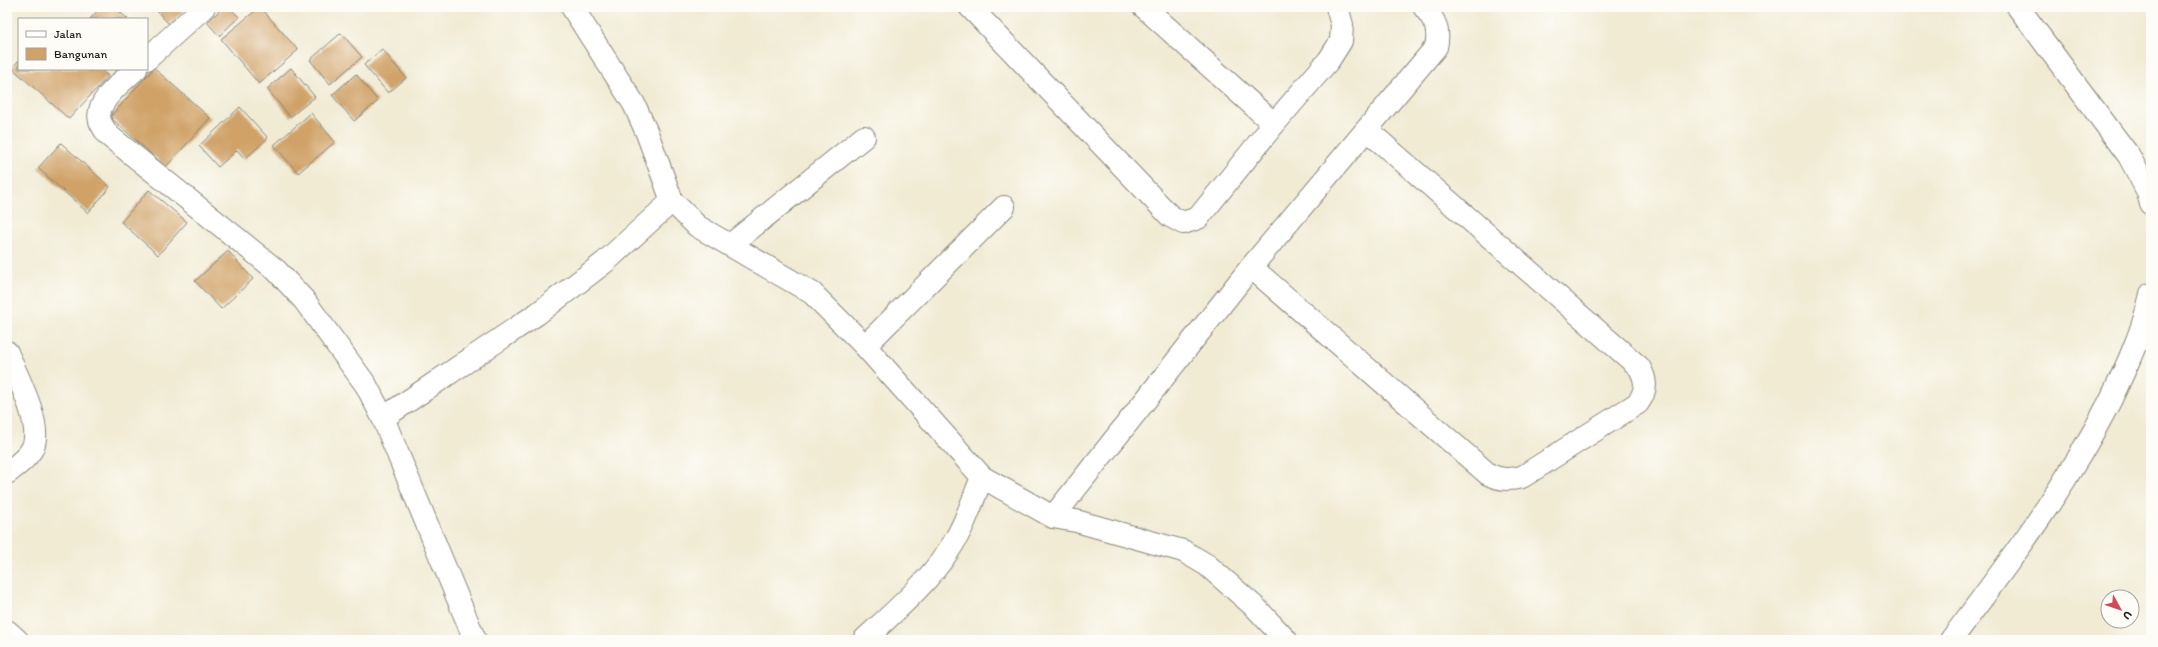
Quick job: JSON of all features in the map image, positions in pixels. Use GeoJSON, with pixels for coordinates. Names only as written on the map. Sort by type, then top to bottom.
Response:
{"type":"FeatureCollection","features":[{"type":"Feature","properties":{"kind":"street"},"geometry":{"type":"LineString","coordinates":[[148,58],[204,7]]}},
{"type":"Feature","properties":{"kind":"street"},"geometry":{"type":"LineString","coordinates":[[572,7],[634,104],[647,133],[672,201],[697,226],[812,293],[865,346],[982,477],[1053,516],[1183,551],[1212,570],[1256,608],[1286,640]]}},
{"type":"Feature","properties":{"kind":"street"},"geometry":{"type":"LineString","coordinates":[[970,7],[1170,216],[1183,223],[1198,218],[1274,124],[1329,60],[1341,41],[1342,25],[1337,7]]}},
{"type":"Feature","properties":{"kind":"street"},"geometry":{"type":"LineString","coordinates":[[1144,7],[1274,124]]}},
{"type":"Feature","properties":{"kind":"street"},"geometry":{"type":"LineString","coordinates":[[1053,516],[1251,267],[1436,47],[1439,36],[1437,26],[1424,7]]}},
{"type":"Feature","properties":{"kind":"street"},"geometry":{"type":"LineString","coordinates":[[2018,7],[2129,156],[2148,192],[2151,204]]}},
{"type":"Feature","properties":{"kind":"street"},"geometry":{"type":"LineString","coordinates":[[135,70],[109,94],[100,107],[99,120],[108,135],[276,270],[304,300],[366,385],[383,418],[475,640]]}},
{"type":"Feature","properties":{"kind":"street"},"geometry":{"type":"LineString","coordinates":[[1251,267],[1482,468],[1498,479],[1510,480],[1522,477],[1638,403],[1646,386],[1645,376],[1639,367],[1367,130]]}},
{"type":"Feature","properties":{"kind":"street"},"geometry":{"type":"LineString","coordinates":[[730,245],[864,138]]}},
{"type":"Feature","properties":{"kind":"street"},"geometry":{"type":"LineString","coordinates":[[383,418],[537,314],[605,262],[672,201]]}},
{"type":"Feature","properties":{"kind":"street"},"geometry":{"type":"LineString","coordinates":[[865,346],[1004,207]]}},
{"type":"Feature","properties":{"kind":"street"},"geometry":{"type":"LineString","coordinates":[[1951,640],[2043,516],[2087,446],[2125,371],[2147,315],[2151,294]]}},
{"type":"Feature","properties":{"kind":"street"},"geometry":{"type":"LineString","coordinates":[[7,352],[34,421],[36,438],[32,448],[22,461],[7,473]]}},
{"type":"Feature","properties":{"kind":"street"},"geometry":{"type":"LineString","coordinates":[[864,640],[903,604],[949,551],[964,524],[982,477]]}},
{"type":"Feature","properties":{"kind":"street"},"geometry":{"type":"LineString","coordinates":[[7,631],[17,640]]}},
{"type":"Feature","properties":{"kind":"building"},"geometry":{"type":"Polygon","coordinates":[[[101,7],[114,7],[127,18],[91,18],[101,7]]]}},
{"type":"Feature","properties":{"kind":"building"},"geometry":{"type":"Polygon","coordinates":[[[153,7],[188,7],[169,24],[153,7]]]}},
{"type":"Feature","properties":{"kind":"building"},"geometry":{"type":"Polygon","coordinates":[[[224,7],[229,7],[239,17],[219,36],[207,22],[224,7]]]}},
{"type":"Feature","properties":{"kind":"building"},"geometry":{"type":"Polygon","coordinates":[[[260,7],[298,50],[259,84],[221,39],[260,7]]]}},
{"type":"Feature","properties":{"kind":"building"},"geometry":{"type":"Polygon","coordinates":[[[341,33],[362,57],[330,84],[310,60],[341,33]]]}},
{"type":"Feature","properties":{"kind":"building"},"geometry":{"type":"Polygon","coordinates":[[[382,49],[406,78],[388,93],[364,65],[382,49]]]}},
{"type":"Feature","properties":{"kind":"building"},"geometry":{"type":"Polygon","coordinates":[[[18,61],[18,70],[101,70],[108,76],[69,119],[12,68],[18,61]]]}},
{"type":"Feature","properties":{"kind":"building"},"geometry":{"type":"Polygon","coordinates":[[[154,68],[210,118],[166,167],[110,117],[154,68]]]}},
{"type":"Feature","properties":{"kind":"building"},"geometry":{"type":"Polygon","coordinates":[[[291,68],[315,97],[290,117],[267,89],[291,68]]]}},
{"type":"Feature","properties":{"kind":"building"},"geometry":{"type":"Polygon","coordinates":[[[356,74],[378,101],[354,121],[332,95],[356,74]]]}},
{"type":"Feature","properties":{"kind":"building"},"geometry":{"type":"Polygon","coordinates":[[[240,107],[268,138],[245,159],[237,150],[218,167],[199,146],[240,107]]]}},
{"type":"Feature","properties":{"kind":"building"},"geometry":{"type":"Polygon","coordinates":[[[311,113],[335,142],[298,173],[274,145],[311,113]]]}},
{"type":"Feature","properties":{"kind":"building"},"geometry":{"type":"Polygon","coordinates":[[[61,143],[110,187],[88,213],[38,168],[61,143]]]}},
{"type":"Feature","properties":{"kind":"building"},"geometry":{"type":"Polygon","coordinates":[[[149,190],[187,222],[158,255],[121,222],[149,190]]]}},
{"type":"Feature","properties":{"kind":"building"},"geometry":{"type":"Polygon","coordinates":[[[228,251],[253,279],[221,309],[195,281],[228,251]]]}}]}
